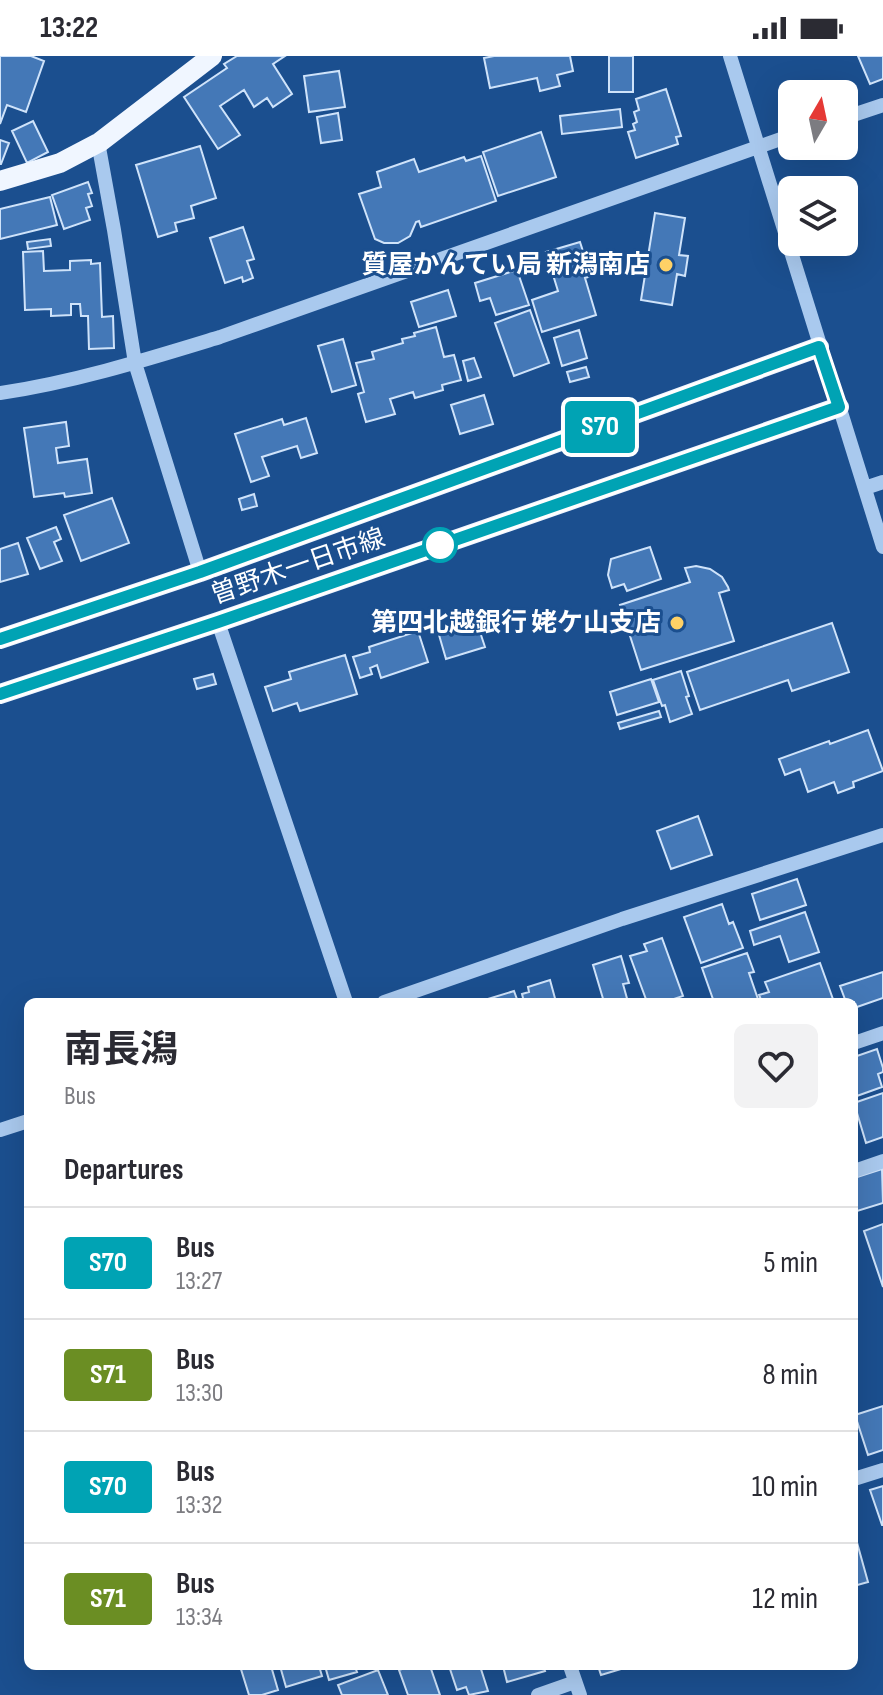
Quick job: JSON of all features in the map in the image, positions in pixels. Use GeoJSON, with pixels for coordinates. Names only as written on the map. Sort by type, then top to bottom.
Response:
{"type":"FeatureCollection","features":[{"type":"Feature","properties":{"kind":"main road"},"geometry":{"type":"LineString","coordinates":[[0,181],[60,163],[100,142],[212,56]]}},
{"type":"Feature","properties":{"kind":"main road","name":"曽野木一日市線"},"geometry":{"type":"LineString","coordinates":[[0,639],[200,572],[819,347]]}},
{"type":"Feature","properties":{"kind":"main road","name":"曽野木一日市線"},"geometry":{"type":"LineString","coordinates":[[0,694],[218,622],[839,407]]}},
{"type":"Feature","properties":{"kind":"street"},"geometry":{"type":"LineString","coordinates":[[730,56],[883,547]]}},
{"type":"Feature","properties":{"kind":"street"},"geometry":{"type":"LineString","coordinates":[[858,113],[883,105]]}},
{"type":"Feature","properties":{"kind":"street"},"geometry":{"type":"LineString","coordinates":[[0,393],[39,387],[135,363],[235,331],[778,140]]}},
{"type":"Feature","properties":{"kind":"street"},"geometry":{"type":"LineString","coordinates":[[98,142],[135,363],[200,572]]}},
{"type":"Feature","properties":{"kind":"street"},"geometry":{"type":"LineString","coordinates":[[865,488],[883,482]]}},
{"type":"Feature","properties":{"kind":"street"},"geometry":{"type":"LineString","coordinates":[[218,622],[345,998]]}},
{"type":"Feature","properties":{"kind":"street"},"geometry":{"type":"LineString","coordinates":[[395,998],[622,919],[883,835]]}},
{"type":"Feature","properties":{"kind":"street"},"geometry":{"type":"LineString","coordinates":[[858,1042],[883,1033]]}},
{"type":"Feature","properties":{"kind":"street"},"geometry":{"type":"LineString","coordinates":[[0,1130],[24,1122]]}},
{"type":"Feature","properties":{"kind":"street"},"geometry":{"type":"LineString","coordinates":[[858,1170],[883,1161]]}},
{"type":"Feature","properties":{"kind":"street"},"geometry":{"type":"LineString","coordinates":[[858,1478],[883,1470]]}},
{"type":"Feature","properties":{"kind":"street"},"geometry":{"type":"LineString","coordinates":[[538,1695],[578,1688]]}},
{"type":"Feature","properties":{"kind":"building"},"geometry":{"type":"Polygon","coordinates":[[[0,56],[31,56],[44,61],[26,112],[7,105],[0,124],[0,56]]]}},
{"type":"Feature","properties":{"kind":"building"},"geometry":{"type":"Polygon","coordinates":[[[237,56],[285,56],[273,64],[292,94],[273,107],[267,98],[254,107],[244,90],[220,106],[240,135],[218,149],[184,97],[227,68],[224,64],[237,56]]]}},
{"type":"Feature","properties":{"kind":"building"},"geometry":{"type":"Polygon","coordinates":[[[570,56],[573,71],[557,75],[560,86],[540,91],[537,78],[490,88],[484,58],[570,56]]]}},
{"type":"Feature","properties":{"kind":"building"},"geometry":{"type":"Polygon","coordinates":[[[609,56],[633,56],[633,92],[609,92],[609,56]]]}},
{"type":"Feature","properties":{"kind":"building"},"geometry":{"type":"Polygon","coordinates":[[[858,56],[883,56],[883,79],[870,84],[858,56]]]}},
{"type":"Feature","properties":{"kind":"building"},"geometry":{"type":"Polygon","coordinates":[[[339,71],[345,107],[309,112],[304,76],[339,71]]]}},
{"type":"Feature","properties":{"kind":"building"},"geometry":{"type":"Polygon","coordinates":[[[666,89],[681,136],[676,137],[678,144],[636,158],[628,132],[635,130],[633,124],[637,122],[634,112],[639,110],[636,99],[666,89]]]}},
{"type":"Feature","properties":{"kind":"building"},"geometry":{"type":"Polygon","coordinates":[[[620,109],[622,127],[562,134],[560,116],[620,109]]]}},
{"type":"Feature","properties":{"kind":"building"},"geometry":{"type":"Polygon","coordinates":[[[338,113],[342,140],[321,143],[317,117],[338,113]]]}},
{"type":"Feature","properties":{"kind":"building"},"geometry":{"type":"Polygon","coordinates":[[[33,121],[48,152],[27,163],[12,131],[33,121]]]}},
{"type":"Feature","properties":{"kind":"building"},"geometry":{"type":"Polygon","coordinates":[[[541,132],[556,177],[498,196],[483,152],[541,132]]]}},
{"type":"Feature","properties":{"kind":"building"},"geometry":{"type":"Polygon","coordinates":[[[0,140],[9,143],[1,164],[0,164],[0,140]]]}},
{"type":"Feature","properties":{"kind":"building"},"geometry":{"type":"Polygon","coordinates":[[[200,146],[216,198],[191,206],[194,218],[175,223],[177,231],[158,237],[136,165],[200,146]]]}},
{"type":"Feature","properties":{"kind":"building"},"geometry":{"type":"Polygon","coordinates":[[[481,156],[496,201],[421,227],[419,221],[416,222],[410,236],[398,243],[375,239],[359,194],[381,187],[377,172],[414,159],[419,172],[464,157],[466,161],[481,156]]]}},
{"type":"Feature","properties":{"kind":"building"},"geometry":{"type":"Polygon","coordinates":[[[88,182],[92,193],[88,194],[92,206],[86,208],[90,220],[64,229],[52,195],[88,182]]]}},
{"type":"Feature","properties":{"kind":"building"},"geometry":{"type":"Polygon","coordinates":[[[50,197],[57,225],[0,239],[0,209],[50,197]]]}},
{"type":"Feature","properties":{"kind":"building","name":"質屋かんてい局 新潟南店"},"geometry":{"type":"Polygon","coordinates":[[[655,213],[685,218],[679,255],[688,256],[685,276],[677,274],[672,305],[641,300],[655,213]]]}},
{"type":"Feature","properties":{"kind":"building"},"geometry":{"type":"Polygon","coordinates":[[[243,227],[254,259],[247,261],[253,278],[243,282],[242,277],[225,283],[210,238],[243,227]]]}},
{"type":"Feature","properties":{"kind":"building"},"geometry":{"type":"Polygon","coordinates":[[[50,239],[51,246],[28,249],[27,242],[50,239]]]}},
{"type":"Feature","properties":{"kind":"building"},"geometry":{"type":"Polygon","coordinates":[[[580,242],[591,276],[585,278],[596,315],[542,332],[532,300],[558,291],[546,252],[580,242]]]}},
{"type":"Feature","properties":{"kind":"building"},"geometry":{"type":"Polygon","coordinates":[[[43,251],[44,271],[70,270],[70,261],[100,263],[102,317],[113,316],[114,348],[89,349],[88,316],[81,316],[80,304],[71,304],[71,315],[51,316],[51,309],[25,310],[23,252],[43,251]]]}},
{"type":"Feature","properties":{"kind":"building"},"geometry":{"type":"Polygon","coordinates":[[[517,270],[529,305],[496,315],[490,298],[480,301],[475,283],[517,270]]]}},
{"type":"Feature","properties":{"kind":"building"},"geometry":{"type":"Polygon","coordinates":[[[448,290],[456,316],[419,327],[411,302],[448,290]]]}},
{"type":"Feature","properties":{"kind":"building"},"geometry":{"type":"Polygon","coordinates":[[[530,310],[549,363],[514,376],[495,323],[530,310]]]}},
{"type":"Feature","properties":{"kind":"building"},"geometry":{"type":"Polygon","coordinates":[[[436,327],[444,357],[454,355],[461,380],[442,385],[443,390],[415,398],[413,392],[390,399],[395,414],[366,422],[358,394],[364,392],[356,363],[374,359],[372,352],[403,343],[402,339],[415,336],[414,333],[436,327]]]}},
{"type":"Feature","properties":{"kind":"building"},"geometry":{"type":"Polygon","coordinates":[[[579,330],[587,358],[562,366],[554,338],[579,330]]]}},
{"type":"Feature","properties":{"kind":"building"},"geometry":{"type":"Polygon","coordinates":[[[343,339],[356,385],[332,392],[318,346],[343,339]]]}},
{"type":"Feature","properties":{"kind":"building"},"geometry":{"type":"Polygon","coordinates":[[[474,358],[481,377],[468,381],[463,361],[474,358]]]}},
{"type":"Feature","properties":{"kind":"building"},"geometry":{"type":"Polygon","coordinates":[[[586,367],[589,377],[570,382],[567,372],[586,367]]]}},
{"type":"Feature","properties":{"kind":"building"},"geometry":{"type":"Polygon","coordinates":[[[484,395],[493,424],[460,434],[451,405],[484,395]]]}},
{"type":"Feature","properties":{"kind":"building"},"geometry":{"type":"Polygon","coordinates":[[[306,418],[317,453],[301,458],[297,446],[262,457],[269,476],[251,482],[235,434],[282,419],[284,425],[306,418]]]}},
{"type":"Feature","properties":{"kind":"building"},"geometry":{"type":"Polygon","coordinates":[[[66,422],[69,446],[56,448],[58,463],[87,459],[92,493],[34,497],[24,428],[66,422]]]}},
{"type":"Feature","properties":{"kind":"building"},"geometry":{"type":"Polygon","coordinates":[[[254,494],[257,506],[242,510],[239,499],[254,494]]]}},
{"type":"Feature","properties":{"kind":"building"},"geometry":{"type":"Polygon","coordinates":[[[112,498],[129,543],[81,561],[64,515],[112,498]]]}},
{"type":"Feature","properties":{"kind":"building"},"geometry":{"type":"Polygon","coordinates":[[[56,527],[61,539],[54,542],[62,561],[40,569],[27,538],[56,527]]]}},
{"type":"Feature","properties":{"kind":"building"},"geometry":{"type":"Polygon","coordinates":[[[18,543],[28,574],[0,582],[0,549],[18,543]]]}},
{"type":"Feature","properties":{"kind":"building"},"geometry":{"type":"Polygon","coordinates":[[[650,547],[661,579],[627,591],[624,584],[612,588],[608,575],[611,559],[650,547]]]}},
{"type":"Feature","properties":{"kind":"building","name":"第四北越銀行 姥ケ山支店"},"geometry":{"type":"Polygon","coordinates":[[[696,566],[710,569],[722,577],[728,587],[729,590],[719,593],[734,641],[641,670],[620,605],[690,582],[685,568],[696,566]]]}},
{"type":"Feature","properties":{"kind":"building"},"geometry":{"type":"Polygon","coordinates":[[[477,623],[485,647],[446,659],[439,635],[477,623]]]}},
{"type":"Feature","properties":{"kind":"building"},"geometry":{"type":"Polygon","coordinates":[[[832,623],[849,672],[792,691],[788,680],[700,710],[687,672],[832,623]]]}},
{"type":"Feature","properties":{"kind":"building"},"geometry":{"type":"Polygon","coordinates":[[[418,631],[428,662],[381,678],[377,665],[370,668],[372,674],[360,678],[353,657],[370,652],[369,647],[418,631]]]}},
{"type":"Feature","properties":{"kind":"building"},"geometry":{"type":"Polygon","coordinates":[[[345,655],[357,694],[300,711],[297,703],[273,711],[265,687],[291,679],[289,672],[345,655]]]}},
{"type":"Feature","properties":{"kind":"building"},"geometry":{"type":"Polygon","coordinates":[[[681,671],[692,714],[670,722],[653,680],[681,671]]]}},
{"type":"Feature","properties":{"kind":"building"},"geometry":{"type":"Polygon","coordinates":[[[213,674],[216,684],[197,689],[194,679],[213,674]]]}},
{"type":"Feature","properties":{"kind":"building"},"geometry":{"type":"Polygon","coordinates":[[[651,679],[659,702],[617,715],[610,692],[651,679]]]}},
{"type":"Feature","properties":{"kind":"building"},"geometry":{"type":"Polygon","coordinates":[[[659,711],[661,717],[620,729],[618,723],[659,711]]]}},
{"type":"Feature","properties":{"kind":"building"},"geometry":{"type":"Polygon","coordinates":[[[868,730],[883,771],[853,782],[854,787],[838,793],[834,782],[808,792],[800,769],[785,775],[779,759],[868,730]]]}},
{"type":"Feature","properties":{"kind":"building"},"geometry":{"type":"Polygon","coordinates":[[[698,816],[712,855],[671,869],[657,831],[698,816]]]}},
{"type":"Feature","properties":{"kind":"building"},"geometry":{"type":"Polygon","coordinates":[[[797,879],[806,905],[760,920],[752,894],[797,879]]]}},
{"type":"Feature","properties":{"kind":"building"},"geometry":{"type":"Polygon","coordinates":[[[722,904],[743,948],[701,963],[684,917],[722,904]]]}},
{"type":"Feature","properties":{"kind":"building"},"geometry":{"type":"Polygon","coordinates":[[[805,912],[819,952],[789,962],[780,936],[754,945],[750,931],[805,912]]]}},
{"type":"Feature","properties":{"kind":"building"},"geometry":{"type":"Polygon","coordinates":[[[662,938],[683,996],[646,998],[630,956],[647,951],[644,944],[662,938]]]}},
{"type":"Feature","properties":{"kind":"building"},"geometry":{"type":"Polygon","coordinates":[[[747,953],[754,972],[749,973],[758,998],[713,998],[702,968],[747,953]]]}},
{"type":"Feature","properties":{"kind":"building"},"geometry":{"type":"Polygon","coordinates":[[[621,956],[629,983],[623,984],[627,998],[603,998],[593,965],[621,956]]]}},
{"type":"Feature","properties":{"kind":"building"},"geometry":{"type":"Polygon","coordinates":[[[820,963],[833,998],[760,998],[759,995],[769,992],[765,982],[820,963]]]}},
{"type":"Feature","properties":{"kind":"building"},"geometry":{"type":"Polygon","coordinates":[[[883,972],[883,998],[858,1007],[858,998],[844,998],[840,986],[883,972]]]}},
{"type":"Feature","properties":{"kind":"building"},"geometry":{"type":"Polygon","coordinates":[[[550,980],[555,998],[523,998],[522,994],[529,992],[528,987],[550,980]]]}},
{"type":"Feature","properties":{"kind":"building"},"geometry":{"type":"Polygon","coordinates":[[[514,991],[517,998],[491,998],[514,991]]]}},
{"type":"Feature","properties":{"kind":"building"},"geometry":{"type":"Polygon","coordinates":[[[877,1049],[883,1072],[878,1074],[882,1087],[858,1096],[858,1056],[877,1049]]]}},
{"type":"Feature","properties":{"kind":"building"},"geometry":{"type":"Polygon","coordinates":[[[883,1093],[883,1137],[866,1143],[858,1116],[858,1102],[883,1093]]]}},
{"type":"Feature","properties":{"kind":"building"},"geometry":{"type":"Polygon","coordinates":[[[882,1169],[883,1203],[858,1211],[858,1177],[882,1169]]]}},
{"type":"Feature","properties":{"kind":"building"},"geometry":{"type":"Polygon","coordinates":[[[883,1224],[883,1287],[864,1231],[883,1224]]]}},
{"type":"Feature","properties":{"kind":"building"},"geometry":{"type":"Polygon","coordinates":[[[883,1406],[883,1450],[868,1455],[858,1424],[858,1414],[883,1406]]]}},
{"type":"Feature","properties":{"kind":"building"},"geometry":{"type":"Polygon","coordinates":[[[883,1486],[883,1525],[882,1525],[870,1490],[883,1486]]]}},
{"type":"Feature","properties":{"kind":"building"},"geometry":{"type":"Polygon","coordinates":[[[858,1546],[868,1582],[858,1585],[858,1546]]]}},
{"type":"Feature","properties":{"kind":"building"},"geometry":{"type":"Polygon","coordinates":[[[241,1670],[272,1670],[278,1690],[249,1695],[241,1670]]]}},
{"type":"Feature","properties":{"kind":"building"},"geometry":{"type":"Polygon","coordinates":[[[281,1670],[320,1670],[322,1676],[286,1687],[281,1670]]]}},
{"type":"Feature","properties":{"kind":"building"},"geometry":{"type":"Polygon","coordinates":[[[326,1670],[357,1672],[329,1680],[326,1670]]]}},
{"type":"Feature","properties":{"kind":"building"},"geometry":{"type":"Polygon","coordinates":[[[378,1670],[388,1695],[342,1695],[338,1685],[378,1670]]]}},
{"type":"Feature","properties":{"kind":"building"},"geometry":{"type":"Polygon","coordinates":[[[399,1670],[431,1670],[440,1695],[408,1695],[399,1670]]]}},
{"type":"Feature","properties":{"kind":"building"},"geometry":{"type":"Polygon","coordinates":[[[450,1670],[481,1670],[488,1691],[469,1695],[466,1687],[457,1690],[450,1670]]]}},
{"type":"Feature","properties":{"kind":"building"},"geometry":{"type":"Polygon","coordinates":[[[504,1670],[545,1671],[507,1682],[504,1670]]]}},
{"type":"Feature","properties":{"kind":"building"},"geometry":{"type":"Polygon","coordinates":[[[599,1670],[618,1670],[601,1675],[599,1670]]]}},
{"type":"Feature","properties":{"kind":"bus line","name":"S70"},"geometry":{"type":"LineString","coordinates":[[0,639],[200,572],[819,347],[839,407],[218,622],[0,694]]}},
{"type":"Feature","properties":{"kind":"place","name":"質屋かんてい局 新潟南店"},"geometry":{"type":"Point","coordinates":[666,265]}},
{"type":"Feature","properties":{"kind":"place","name":"第四北越銀行 姥ケ山支店"},"geometry":{"type":"Point","coordinates":[677,623]}}]}
